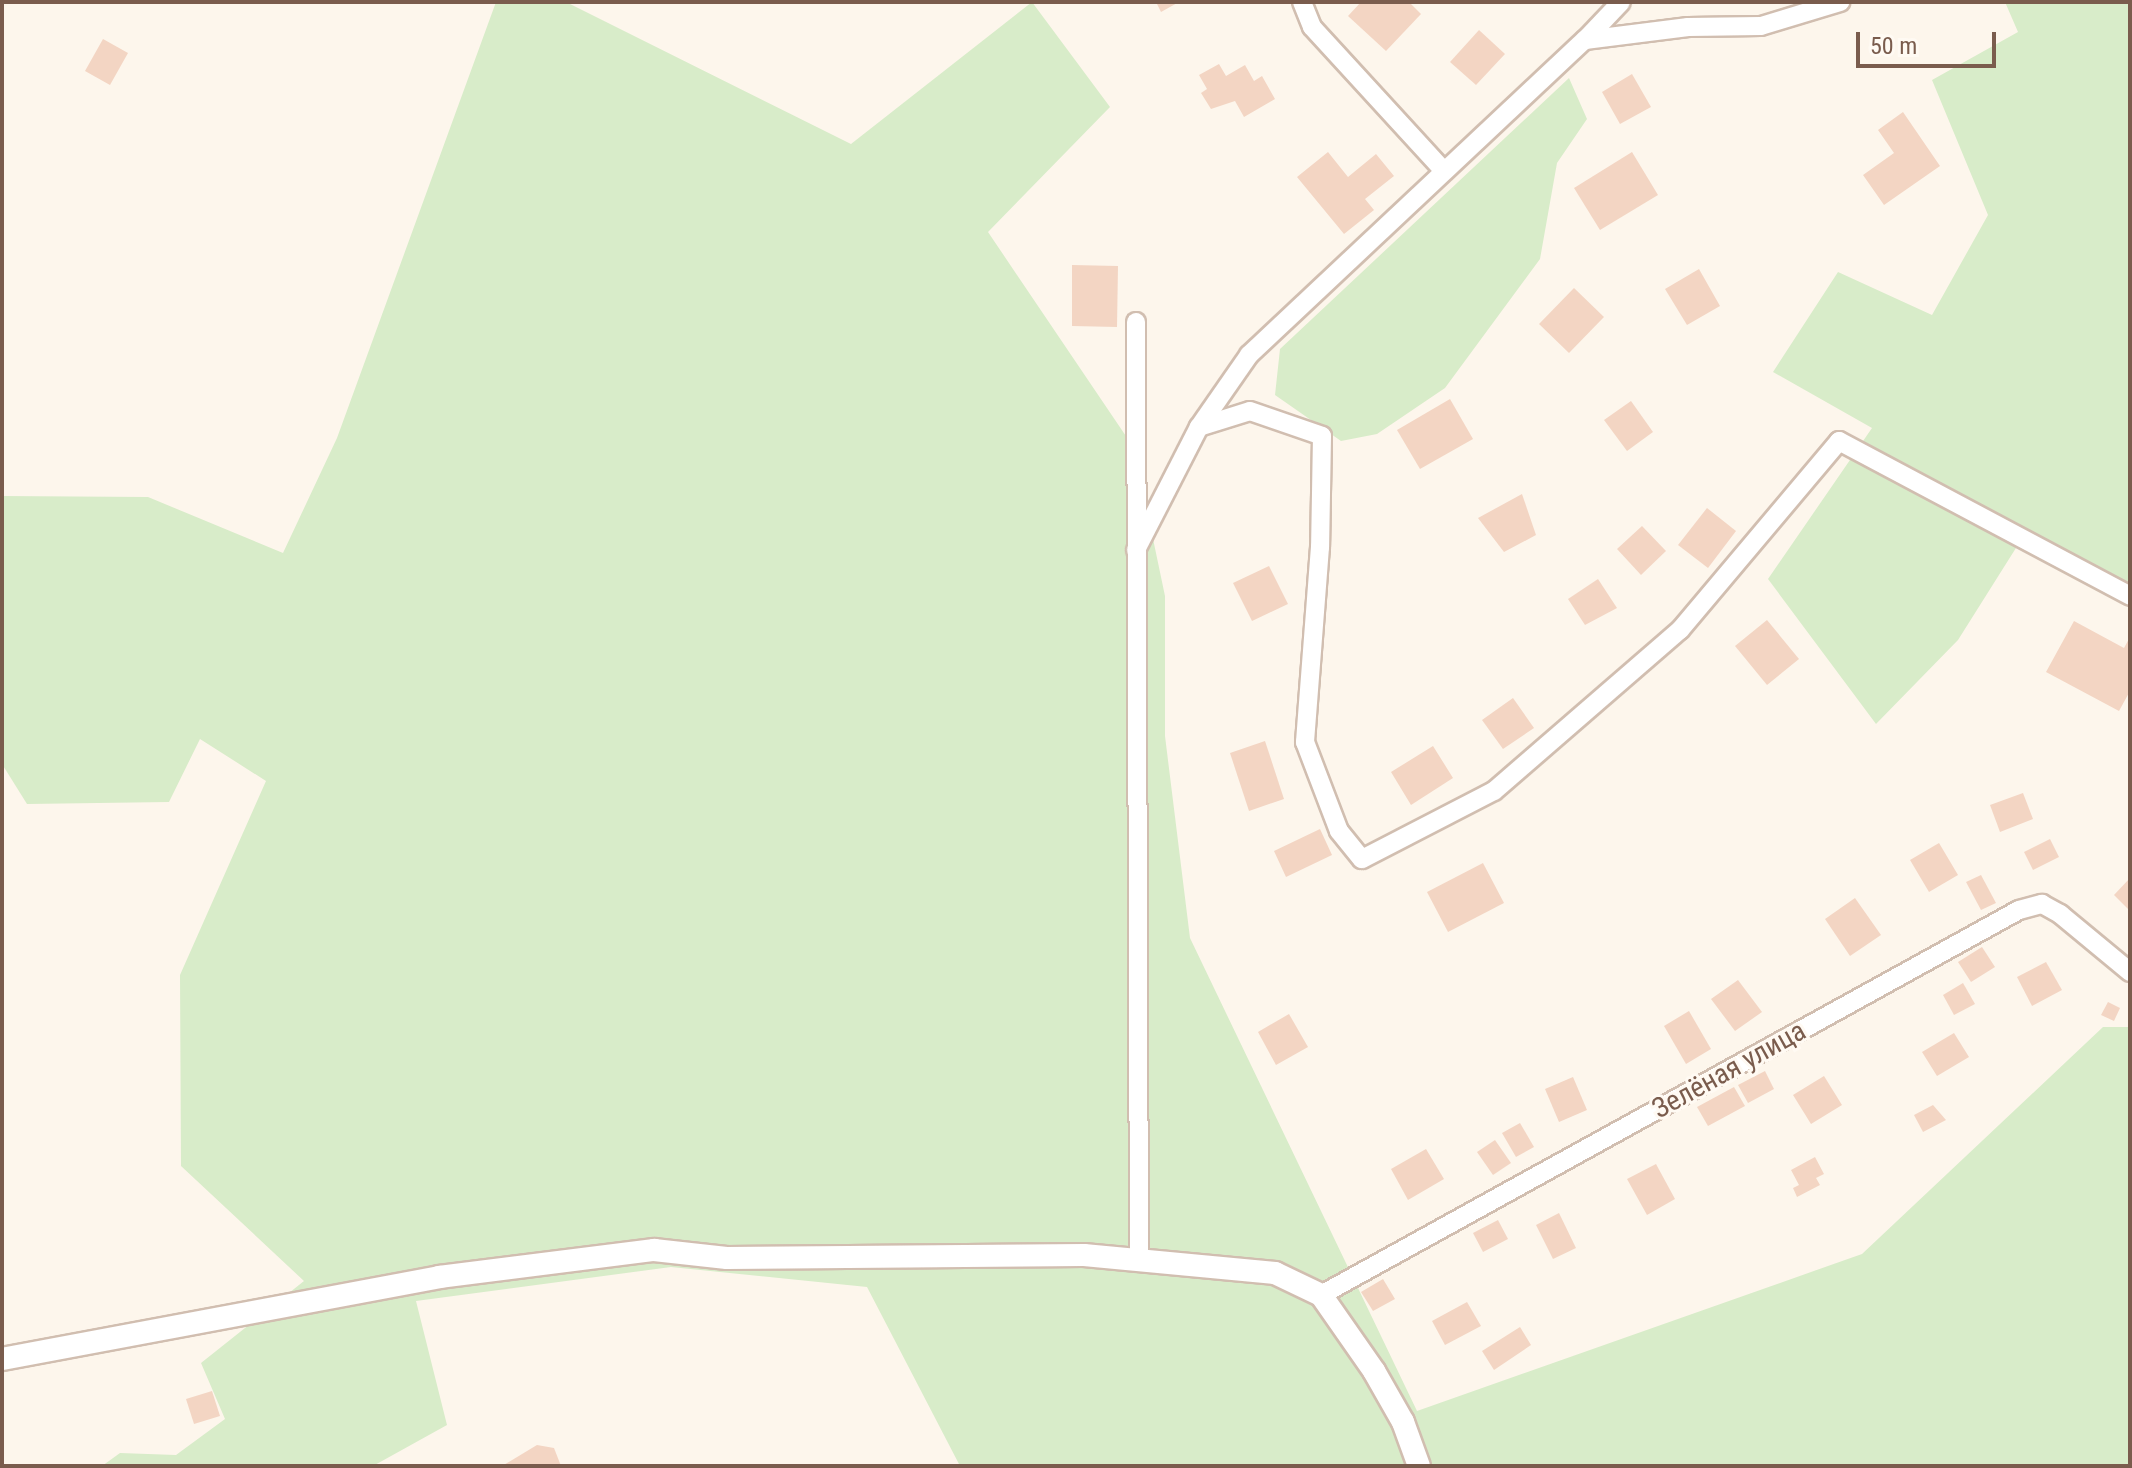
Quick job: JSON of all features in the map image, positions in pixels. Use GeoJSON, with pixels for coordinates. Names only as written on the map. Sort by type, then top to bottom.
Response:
{"type":"FeatureCollection","features":[{"type":"Feature","properties":{"kind":"street"},"geometry":{"type":"LineString","coordinates":[[1302,2],[1312,27],[1443,170]]}},
{"type":"Feature","properties":{"kind":"street"},"geometry":{"type":"LineString","coordinates":[[1136,550],[1199,427],[1249,355],[1585,40],[1621,2]]}},
{"type":"Feature","properties":{"kind":"street"},"geometry":{"type":"LineString","coordinates":[[1585,40],[1688,27],[1761,26],[1840,2]]}},
{"type":"Feature","properties":{"kind":"street"},"geometry":{"type":"LineString","coordinates":[[1136,322],[1139,1259]]}},
{"type":"Feature","properties":{"kind":"street"},"geometry":{"type":"LineString","coordinates":[[1199,427],[1250,411],[1322,436],[1320,547],[1305,742],[1339,831],[1362,859],[1494,791],[1680,630],[1839,441],[2130,596]]}},
{"type":"Feature","properties":{"kind":"street","name":"Зелёная улица"},"geometry":{"type":"LineString","coordinates":[[1321,1295],[2019,910],[2042,904],[2060,914],[2130,972]]}},
{"type":"Feature","properties":{"kind":"street"},"geometry":{"type":"LineString","coordinates":[[2,1359],[439,1277],[654,1250],[727,1258],[1084,1255],[1139,1259],[1275,1273],[1321,1295],[1374,1371],[1403,1422],[1419,1466]]}},
{"type":"Feature","properties":{"kind":"green space"},"geometry":{"type":"Polygon","coordinates":[[[496,2],[566,2],[851,144],[1032,2],[1110,107],[988,232],[1134,448],[1165,596],[1165,736],[1190,938],[1417,1411],[1862,1254],[2103,1027],[2130,1027],[2130,1466],[960,1466],[867,1287],[671,1267],[416,1301],[447,1425],[373,1466],[102,1466],[120,1453],[176,1455],[225,1419],[201,1363],[304,1281],[181,1166],[180,975],[266,781],[200,739],[169,802],[27,804],[2,764],[2,496],[148,497],[283,553],[337,438],[496,2]]]}},
{"type":"Feature","properties":{"kind":"green space"},"geometry":{"type":"Polygon","coordinates":[[[2005,2],[2130,2],[2130,594],[2021,540],[1958,640],[1876,724],[1768,579],[1872,428],[1773,372],[1838,272],[1932,315],[1988,215],[1932,80],[2018,32],[2005,2]]]}},
{"type":"Feature","properties":{"kind":"green space"},"geometry":{"type":"Polygon","coordinates":[[[1569,78],[1587,119],[1557,163],[1540,259],[1445,388],[1377,434],[1341,441],[1275,395],[1280,349],[1569,78]]]}},
{"type":"Feature","properties":{"kind":"building"},"geometry":{"type":"Polygon","coordinates":[[[1156,2],[1179,2],[1161,12],[1156,2]]]}},
{"type":"Feature","properties":{"kind":"building"},"geometry":{"type":"Polygon","coordinates":[[[1361,2],[1409,2],[1421,14],[1386,51],[1348,16],[1361,2]]]}},
{"type":"Feature","properties":{"kind":"building"},"geometry":{"type":"Polygon","coordinates":[[[1479,30],[1505,54],[1476,85],[1450,62],[1479,30]]]}},
{"type":"Feature","properties":{"kind":"building"},"geometry":{"type":"Polygon","coordinates":[[[103,39],[128,53],[110,85],[85,71],[103,39]]]}},
{"type":"Feature","properties":{"kind":"building"},"geometry":{"type":"Polygon","coordinates":[[[1219,64],[1226,76],[1245,65],[1254,81],[1262,76],[1275,99],[1244,117],[1235,101],[1211,109],[1201,93],[1207,89],[1199,75],[1219,64]]]}},
{"type":"Feature","properties":{"kind":"building"},"geometry":{"type":"Polygon","coordinates":[[[1632,74],[1651,107],[1620,124],[1602,92],[1632,74]]]}},
{"type":"Feature","properties":{"kind":"building"},"geometry":{"type":"Polygon","coordinates":[[[1903,112],[1940,166],[1884,205],[1863,175],[1894,153],[1878,130],[1903,112]]]}},
{"type":"Feature","properties":{"kind":"building"},"geometry":{"type":"Polygon","coordinates":[[[1328,152],[1348,177],[1376,154],[1394,176],[1365,199],[1374,210],[1344,234],[1297,177],[1328,152]]]}},
{"type":"Feature","properties":{"kind":"building"},"geometry":{"type":"Polygon","coordinates":[[[1632,152],[1658,195],[1600,230],[1574,188],[1632,152]]]}},
{"type":"Feature","properties":{"kind":"building"},"geometry":{"type":"Polygon","coordinates":[[[1072,265],[1118,266],[1117,327],[1072,326],[1072,265]]]}},
{"type":"Feature","properties":{"kind":"building"},"geometry":{"type":"Polygon","coordinates":[[[1699,269],[1720,306],[1687,325],[1665,289],[1699,269]]]}},
{"type":"Feature","properties":{"kind":"building"},"geometry":{"type":"Polygon","coordinates":[[[1574,288],[1604,317],[1569,353],[1539,324],[1574,288]]]}},
{"type":"Feature","properties":{"kind":"building"},"geometry":{"type":"Polygon","coordinates":[[[1450,399],[1473,439],[1420,469],[1397,430],[1450,399]]]}},
{"type":"Feature","properties":{"kind":"building"},"geometry":{"type":"Polygon","coordinates":[[[1631,401],[1653,432],[1627,451],[1604,420],[1631,401]]]}},
{"type":"Feature","properties":{"kind":"building"},"geometry":{"type":"Polygon","coordinates":[[[1522,494],[1536,535],[1504,552],[1478,518],[1522,494]]]}},
{"type":"Feature","properties":{"kind":"building"},"geometry":{"type":"Polygon","coordinates":[[[1707,508],[1736,531],[1708,568],[1678,545],[1707,508]]]}},
{"type":"Feature","properties":{"kind":"building"},"geometry":{"type":"Polygon","coordinates":[[[1642,526],[1666,551],[1641,575],[1617,549],[1642,526]]]}},
{"type":"Feature","properties":{"kind":"building"},"geometry":{"type":"Polygon","coordinates":[[[1269,566],[1288,604],[1252,621],[1233,583],[1269,566]]]}},
{"type":"Feature","properties":{"kind":"building"},"geometry":{"type":"Polygon","coordinates":[[[1598,579],[1617,608],[1585,625],[1568,599],[1598,579]]]}},
{"type":"Feature","properties":{"kind":"building"},"geometry":{"type":"Polygon","coordinates":[[[1767,620],[1799,659],[1767,685],[1735,646],[1767,620]]]}},
{"type":"Feature","properties":{"kind":"building"},"geometry":{"type":"Polygon","coordinates":[[[2074,621],[2124,648],[2130,637],[2130,691],[2119,711],[2046,672],[2074,621]]]}},
{"type":"Feature","properties":{"kind":"building"},"geometry":{"type":"Polygon","coordinates":[[[1513,698],[1534,728],[1503,749],[1482,720],[1513,698]]]}},
{"type":"Feature","properties":{"kind":"building"},"geometry":{"type":"Polygon","coordinates":[[[1265,741],[1284,799],[1249,811],[1230,753],[1265,741]]]}},
{"type":"Feature","properties":{"kind":"building"},"geometry":{"type":"Polygon","coordinates":[[[1433,746],[1453,778],[1411,805],[1391,772],[1433,746]]]}},
{"type":"Feature","properties":{"kind":"building"},"geometry":{"type":"Polygon","coordinates":[[[2023,793],[2033,819],[2000,832],[1990,805],[2023,793]]]}},
{"type":"Feature","properties":{"kind":"building"},"geometry":{"type":"Polygon","coordinates":[[[1320,829],[1332,855],[1286,877],[1274,851],[1320,829]]]}},
{"type":"Feature","properties":{"kind":"building"},"geometry":{"type":"Polygon","coordinates":[[[2050,839],[2059,857],[2033,870],[2024,852],[2050,839]]]}},
{"type":"Feature","properties":{"kind":"building"},"geometry":{"type":"Polygon","coordinates":[[[1939,843],[1958,875],[1929,892],[1910,860],[1939,843]]]}},
{"type":"Feature","properties":{"kind":"building"},"geometry":{"type":"Polygon","coordinates":[[[1483,863],[1504,903],[1448,932],[1427,892],[1483,863]]]}},
{"type":"Feature","properties":{"kind":"building"},"geometry":{"type":"Polygon","coordinates":[[[1981,875],[1996,903],[1981,910],[1966,882],[1981,875]]]}},
{"type":"Feature","properties":{"kind":"building"},"geometry":{"type":"Polygon","coordinates":[[[2130,878],[2130,911],[2114,895],[2130,878]]]}},
{"type":"Feature","properties":{"kind":"building"},"geometry":{"type":"Polygon","coordinates":[[[1855,898],[1881,935],[1850,956],[1825,919],[1855,898]]]}},
{"type":"Feature","properties":{"kind":"building"},"geometry":{"type":"Polygon","coordinates":[[[1982,947],[1995,967],[1971,982],[1958,962],[1982,947]]]}},
{"type":"Feature","properties":{"kind":"building"},"geometry":{"type":"Polygon","coordinates":[[[2046,962],[2062,990],[2032,1006],[2017,977],[2046,962]]]}},
{"type":"Feature","properties":{"kind":"building"},"geometry":{"type":"Polygon","coordinates":[[[1738,980],[1762,1012],[1735,1031],[1711,999],[1738,980]]]}},
{"type":"Feature","properties":{"kind":"building"},"geometry":{"type":"Polygon","coordinates":[[[1963,983],[1975,1004],[1954,1015],[1943,995],[1963,983]]]}},
{"type":"Feature","properties":{"kind":"building"},"geometry":{"type":"Polygon","coordinates":[[[2108,1002],[2120,1008],[2114,1021],[2101,1015],[2108,1002]]]}},
{"type":"Feature","properties":{"kind":"building"},"geometry":{"type":"Polygon","coordinates":[[[1689,1011],[1711,1049],[1686,1064],[1664,1026],[1689,1011]]]}},
{"type":"Feature","properties":{"kind":"building"},"geometry":{"type":"Polygon","coordinates":[[[1289,1014],[1308,1047],[1276,1065],[1258,1032],[1289,1014]]]}},
{"type":"Feature","properties":{"kind":"building"},"geometry":{"type":"Polygon","coordinates":[[[1954,1033],[1969,1057],[1937,1076],[1922,1052],[1954,1033]]]}},
{"type":"Feature","properties":{"kind":"building"},"geometry":{"type":"Polygon","coordinates":[[[1765,1071],[1774,1089],[1748,1103],[1738,1085],[1765,1071]]]}},
{"type":"Feature","properties":{"kind":"building"},"geometry":{"type":"Polygon","coordinates":[[[1824,1076],[1842,1105],[1811,1124],[1793,1095],[1824,1076]]]}},
{"type":"Feature","properties":{"kind":"building"},"geometry":{"type":"Polygon","coordinates":[[[1573,1077],[1587,1110],[1559,1122],[1545,1089],[1573,1077]]]}},
{"type":"Feature","properties":{"kind":"building"},"geometry":{"type":"Polygon","coordinates":[[[1734,1087],[1745,1106],[1708,1126],[1697,1107],[1734,1087]]]}},
{"type":"Feature","properties":{"kind":"building"},"geometry":{"type":"Polygon","coordinates":[[[1933,1105],[1946,1120],[1923,1132],[1914,1115],[1933,1105]]]}},
{"type":"Feature","properties":{"kind":"building"},"geometry":{"type":"Polygon","coordinates":[[[1520,1123],[1534,1147],[1516,1157],[1502,1133],[1520,1123]]]}},
{"type":"Feature","properties":{"kind":"building"},"geometry":{"type":"Polygon","coordinates":[[[1495,1140],[1511,1163],[1493,1175],[1477,1152],[1495,1140]]]}},
{"type":"Feature","properties":{"kind":"building"},"geometry":{"type":"Polygon","coordinates":[[[1426,1149],[1444,1179],[1408,1200],[1391,1169],[1426,1149]]]}},
{"type":"Feature","properties":{"kind":"building"},"geometry":{"type":"Polygon","coordinates":[[[1815,1157],[1824,1174],[1816,1178],[1820,1185],[1797,1197],[1793,1188],[1799,1185],[1791,1170],[1815,1157]]]}},
{"type":"Feature","properties":{"kind":"building"},"geometry":{"type":"Polygon","coordinates":[[[1656,1164],[1675,1199],[1647,1215],[1627,1179],[1656,1164]]]}},
{"type":"Feature","properties":{"kind":"building"},"geometry":{"type":"Polygon","coordinates":[[[1559,1213],[1576,1248],[1553,1259],[1536,1225],[1559,1213]]]}},
{"type":"Feature","properties":{"kind":"building"},"geometry":{"type":"Polygon","coordinates":[[[1498,1220],[1508,1239],[1483,1252],[1473,1233],[1498,1220]]]}},
{"type":"Feature","properties":{"kind":"building"},"geometry":{"type":"Polygon","coordinates":[[[1383,1279],[1395,1299],[1373,1311],[1361,1292],[1383,1279]]]}},
{"type":"Feature","properties":{"kind":"building"},"geometry":{"type":"Polygon","coordinates":[[[1467,1302],[1481,1326],[1445,1345],[1432,1321],[1467,1302]]]}},
{"type":"Feature","properties":{"kind":"building"},"geometry":{"type":"Polygon","coordinates":[[[1520,1327],[1531,1345],[1494,1370],[1482,1351],[1520,1327]]]}},
{"type":"Feature","properties":{"kind":"building"},"geometry":{"type":"Polygon","coordinates":[[[212,1391],[220,1416],[194,1424],[186,1399],[212,1391]]]}},
{"type":"Feature","properties":{"kind":"building"},"geometry":{"type":"Polygon","coordinates":[[[537,1445],[554,1448],[561,1466],[502,1466],[537,1445]]]}}]}
